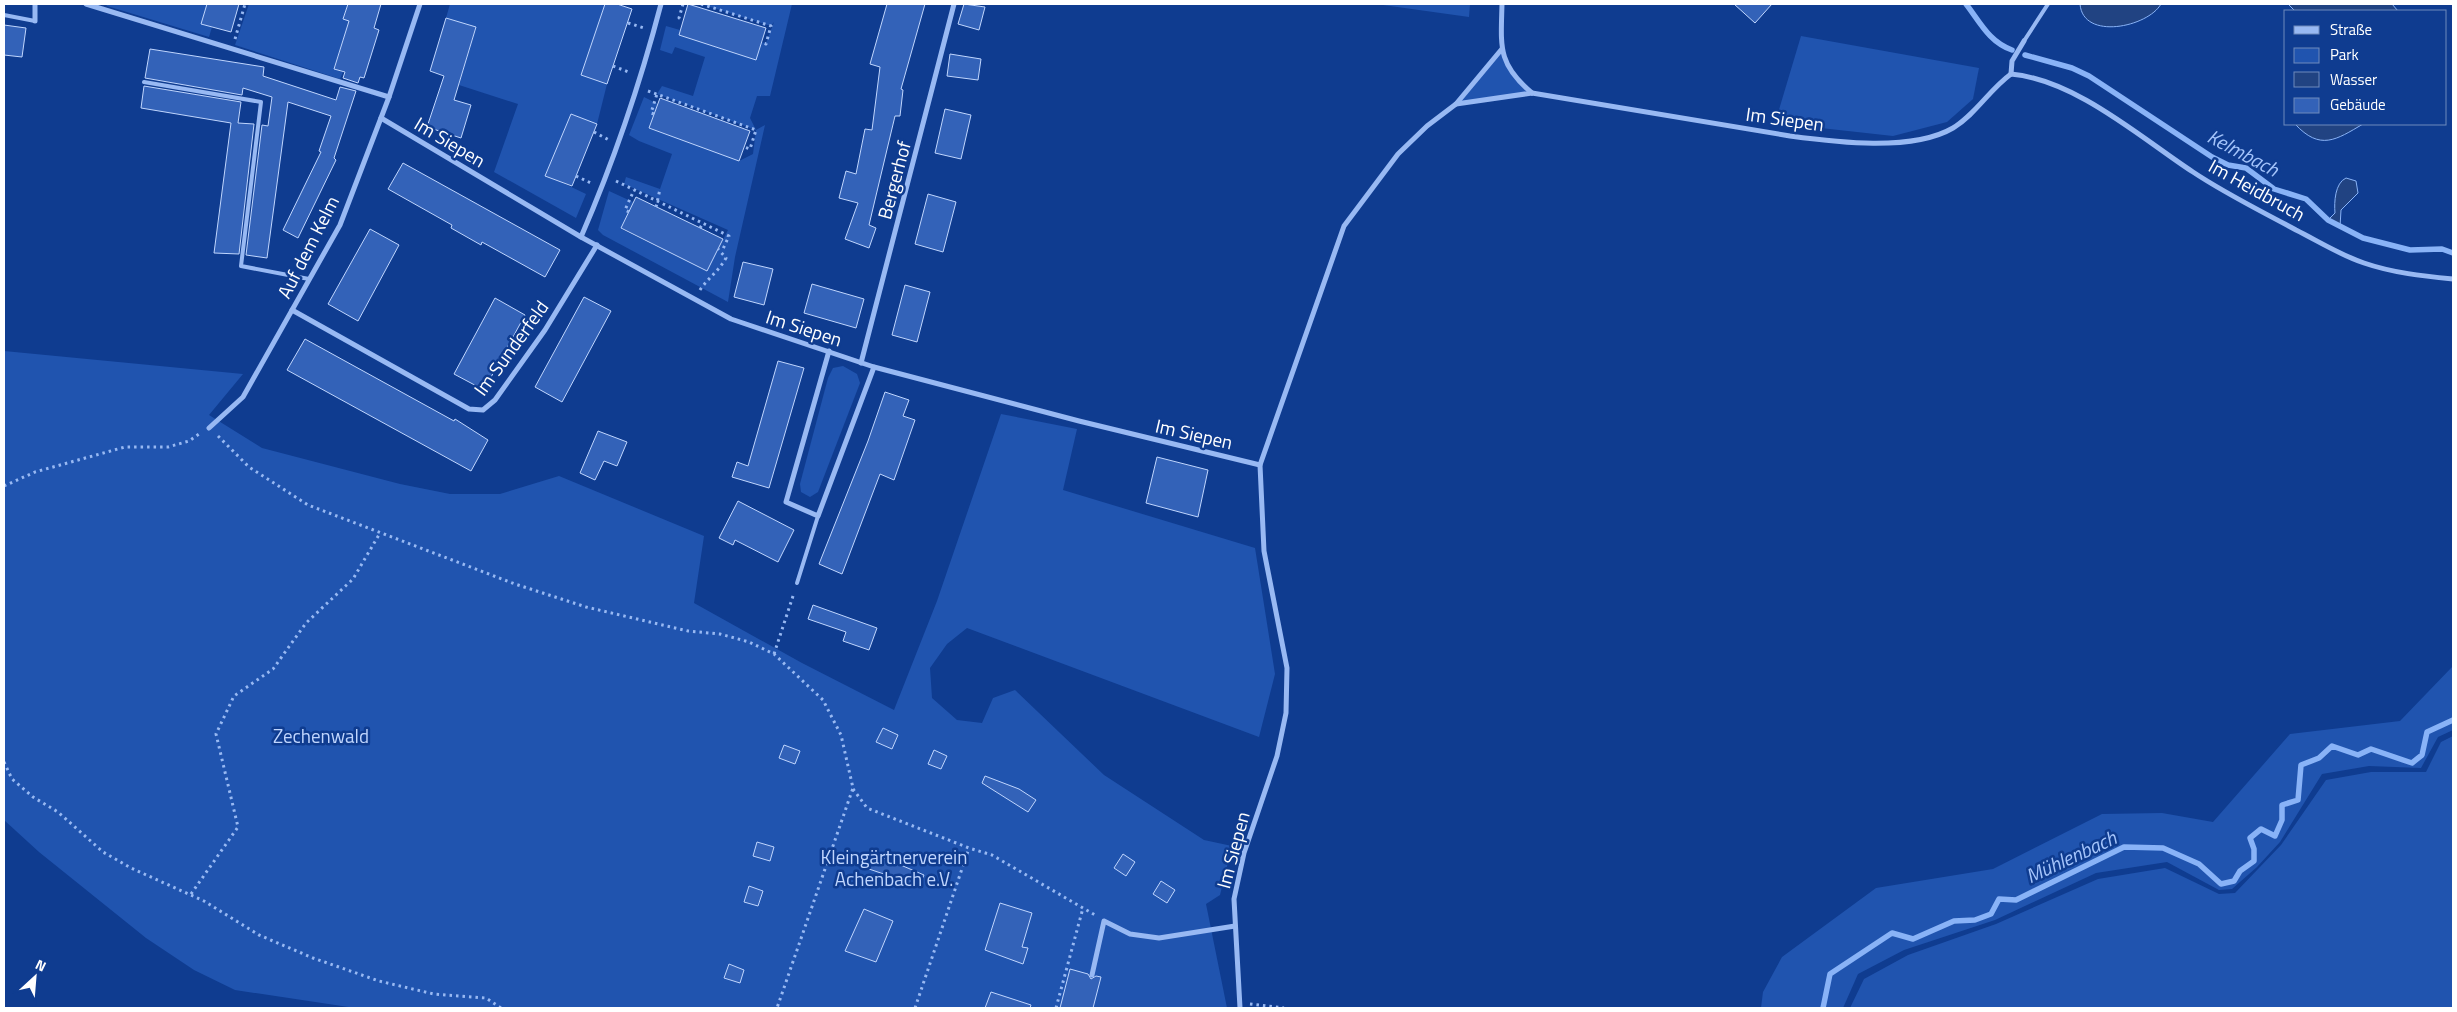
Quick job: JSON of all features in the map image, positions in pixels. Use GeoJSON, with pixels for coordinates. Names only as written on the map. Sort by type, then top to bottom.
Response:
{"type":"FeatureCollection","features":[{"type":"Feature","properties":{"kind":"street"},"geometry":{"type":"LineString","coordinates":[[34,4],[35,21]]}},
{"type":"Feature","properties":{"kind":"street"},"geometry":{"type":"LineString","coordinates":[[86,4],[389,97]]}},
{"type":"Feature","properties":{"kind":"street","name":"Auf dem Kelm"},"geometry":{"type":"LineString","coordinates":[[209,428],[243,397],[340,225],[389,97],[420,4]]}},
{"type":"Feature","properties":{"kind":"street"},"geometry":{"type":"LineString","coordinates":[[581,236],[606,176],[641,76],[661,4]]}},
{"type":"Feature","properties":{"kind":"street","name":"Bergerhof"},"geometry":{"type":"LineString","coordinates":[[861,363],[954,4]]}},
{"type":"Feature","properties":{"kind":"street"},"geometry":{"type":"LineString","coordinates":[[1502,4],[1501,50],[1517,80],[1532,93]]}},
{"type":"Feature","properties":{"kind":"street"},"geometry":{"type":"LineString","coordinates":[[2011,74],[2012,61],[2024,41]]}},
{"type":"Feature","properties":{"kind":"street","name":"Im Siepen"},"geometry":{"type":"LineString","coordinates":[[1240,1005],[1234,899],[1244,853],[1277,756],[1286,713],[1287,668],[1264,551],[1260,465],[1344,226],[1398,154],[1427,126],[1456,104],[1501,50]]}},
{"type":"Feature","properties":{"kind":"street","name":"Im Siepen"},"geometry":{"type":"LineString","coordinates":[[1456,104],[1532,93],[1824,141],[1884,143],[1923,139],[1952,129],[1976,111],[2011,74]]}},
{"type":"Feature","properties":{"kind":"street","name":"Im Heidbruch"},"geometry":{"type":"LineString","coordinates":[[2011,74],[2062,89],[2087,102],[2141,133],[2192,171],[2225,192],[2363,263],[2407,274],[2453,279]]}},
{"type":"Feature","properties":{"kind":"street","name":"Im Siepen"},"geometry":{"type":"LineString","coordinates":[[381,118],[597,246],[731,319],[874,367],[1079,421],[1260,465]]}},
{"type":"Feature","properties":{"kind":"street","name":"Im Sunderfeld"},"geometry":{"type":"LineString","coordinates":[[292,310],[469,409],[483,410],[495,400],[545,330],[597,246]]}},
{"type":"Feature","properties":{"kind":"street"},"geometry":{"type":"LineString","coordinates":[[829,352],[786,502],[818,516],[874,367]]}},
{"type":"Feature","properties":{"kind":"street"},"geometry":{"type":"LineString","coordinates":[[1092,975],[1104,920],[1130,934],[1159,938],[1235,926]]}},
{"type":"Feature","properties":{"kind":"lane"},"geometry":{"type":"LineString","coordinates":[[2024,41],[2048,4]]}},
{"type":"Feature","properties":{"kind":"lane"},"geometry":{"type":"LineString","coordinates":[[4,16],[35,21]]}},
{"type":"Feature","properties":{"kind":"lane"},"geometry":{"type":"LineString","coordinates":[[144,82],[261,102],[242,266],[309,279]]}},
{"type":"Feature","properties":{"kind":"lane"},"geometry":{"type":"LineString","coordinates":[[797,583],[818,516]]}},
{"type":"Feature","properties":{"kind":"path"},"geometry":{"type":"LineString","coordinates":[[232,48],[245,4]]}},
{"type":"Feature","properties":{"kind":"path"},"geometry":{"type":"LineString","coordinates":[[683,4],[679,18],[683,20]]}},
{"type":"Feature","properties":{"kind":"path"},"geometry":{"type":"LineString","coordinates":[[701,4],[748,21],[771,26],[766,44],[762,42]]}},
{"type":"Feature","properties":{"kind":"path"},"geometry":{"type":"LineString","coordinates":[[613,66],[641,76]]}},
{"type":"Feature","properties":{"kind":"path"},"geometry":{"type":"LineString","coordinates":[[637,87],[729,122],[756,130],[750,149],[744,147]]}},
{"type":"Feature","properties":{"kind":"path"},"geometry":{"type":"LineString","coordinates":[[654,114],[651,113],[657,94]]}},
{"type":"Feature","properties":{"kind":"path"},"geometry":{"type":"LineString","coordinates":[[606,176],[729,236],[722,252]]}},
{"type":"Feature","properties":{"kind":"path"},"geometry":{"type":"LineString","coordinates":[[656,207],[659,202],[660,189]]}},
{"type":"Feature","properties":{"kind":"path"},"geometry":{"type":"LineString","coordinates":[[629,212],[624,210],[634,190]]}},
{"type":"Feature","properties":{"kind":"path"},"geometry":{"type":"LineString","coordinates":[[700,228],[703,223]]}},
{"type":"Feature","properties":{"kind":"path"},"geometry":{"type":"LineString","coordinates":[[695,299],[707,280],[721,268],[726,258],[718,249]]}},
{"type":"Feature","properties":{"kind":"path"},"geometry":{"type":"LineString","coordinates":[[4,486],[35,472],[125,447],[175,445],[189,441],[209,428],[249,467],[308,505],[515,584],[586,607],[688,631],[720,634],[749,642],[774,654],[823,700],[841,736],[853,788],[868,808],[969,848],[992,855],[1104,920]]}},
{"type":"Feature","properties":{"kind":"path"},"geometry":{"type":"LineString","coordinates":[[191,894],[238,827],[216,734],[234,696],[273,669],[306,624],[353,579],[380,533]]}},
{"type":"Feature","properties":{"kind":"path"},"geometry":{"type":"LineString","coordinates":[[774,654],[797,583]]}},
{"type":"Feature","properties":{"kind":"path"},"geometry":{"type":"LineString","coordinates":[[4,762],[12,779],[33,797],[58,812],[103,852],[131,868],[191,894],[259,934],[313,958],[388,983],[434,994],[486,998],[501,1008]]}},
{"type":"Feature","properties":{"kind":"path"},"geometry":{"type":"LineString","coordinates":[[777,1008],[853,788]]}},
{"type":"Feature","properties":{"kind":"path"},"geometry":{"type":"LineString","coordinates":[[915,1008],[969,848]]}},
{"type":"Feature","properties":{"kind":"path"},"geometry":{"type":"LineString","coordinates":[[1056,1008],[1083,908]]}},
{"type":"Feature","properties":{"kind":"path"},"geometry":{"type":"LineString","coordinates":[[1240,1005],[1284,1008]]}},
{"type":"Feature","properties":{"kind":"green space"},"geometry":{"type":"Polygon","coordinates":[[[106,4],[207,4],[201,24],[212,27],[209,37],[107,6],[106,4]]]}},
{"type":"Feature","properties":{"kind":"green space"},"geometry":{"type":"Polygon","coordinates":[[[249,4],[348,4],[343,18],[349,21],[334,68],[343,72],[340,79],[235,45],[249,4]]]}},
{"type":"Feature","properties":{"kind":"green space"},"geometry":{"type":"Polygon","coordinates":[[[450,4],[605,4],[581,75],[607,84],[597,124],[571,114],[546,175],[586,194],[576,218],[494,172],[518,104],[459,85],[476,28],[446,18],[450,4]]]}},
{"type":"Feature","properties":{"kind":"green space"},"geometry":{"type":"Polygon","coordinates":[[[701,4],[792,4],[770,96],[757,96],[750,118],[756,130],[657,94],[662,86],[693,96],[705,57],[675,47],[672,54],[660,50],[666,26],[680,30],[679,35],[756,60],[761,42],[766,43],[774,22],[771,26],[701,4]]]}},
{"type":"Feature","properties":{"kind":"green space"},"geometry":{"type":"Polygon","coordinates":[[[1376,4],[1470,4],[1469,17],[1376,4]]]}},
{"type":"Feature","properties":{"kind":"green space"},"geometry":{"type":"Polygon","coordinates":[[[1801,36],[1979,68],[1973,99],[1947,122],[1893,136],[1775,123],[1801,36]]]}},
{"type":"Feature","properties":{"kind":"green space"},"geometry":{"type":"Polygon","coordinates":[[[1501,50],[1521,85],[1532,93],[1456,104],[1501,50]]]}},
{"type":"Feature","properties":{"kind":"green space"},"geometry":{"type":"Polygon","coordinates":[[[644,97],[658,104],[649,128],[739,161],[753,154],[756,130],[765,125],[735,257],[728,302],[603,235],[598,230],[609,191],[633,202],[621,229],[707,271],[728,230],[624,184],[626,177],[660,189],[672,154],[629,135],[644,97]]]}},
{"type":"Feature","properties":{"kind":"green space","name":"Zechenwald"},"geometry":{"type":"Polygon","coordinates":[[[4,351],[243,374],[209,415],[262,448],[400,484],[450,494],[500,494],[559,476],[704,536],[694,603],[802,663],[894,710],[937,601],[1001,414],[1077,429],[1063,490],[1255,548],[1275,674],[1259,737],[967,628],[947,644],[930,668],[932,698],[957,720],[982,723],[993,698],[1015,690],[1104,775],[1204,840],[1232,846],[1220,895],[1206,904],[1227,1008],[355,1008],[235,990],[194,970],[146,938],[39,852],[4,820],[4,351]]]}},
{"type":"Feature","properties":{"kind":"green space"},"geometry":{"type":"Polygon","coordinates":[[[843,366],[857,374],[860,383],[818,492],[810,497],[801,492],[800,484],[828,378],[833,368],[843,366]]]}},
{"type":"Feature","properties":{"kind":"green space"},"geometry":{"type":"Polygon","coordinates":[[[2453,666],[2453,730],[2438,737],[2421,768],[2369,766],[2322,774],[2280,842],[2257,867],[2232,889],[2219,890],[2167,862],[2096,873],[1995,920],[1904,950],[1858,974],[1843,1008],[1761,1008],[1763,992],[1782,957],[1876,888],[1993,869],[2102,814],[2162,813],[2213,822],[2290,734],[2400,721],[2453,666]]]}},
{"type":"Feature","properties":{"kind":"green space"},"geometry":{"type":"Polygon","coordinates":[[[2453,736],[2453,1008],[1850,1008],[1864,979],[1908,955],[1996,924],[2098,879],[2165,868],[2219,894],[2235,893],[2281,845],[2326,780],[2371,772],[2426,772],[2441,742],[2453,736]]]}},
{"type":"Feature","properties":{"kind":"water"},"geometry":{"type":"Polygon","coordinates":[[[2080,4],[2161,4],[2154,12],[2143,19],[2130,24],[2104,26],[2092,23],[2084,16],[2080,4]]]}},
{"type":"Feature","properties":{"kind":"water"},"geometry":{"type":"Polygon","coordinates":[[[2288,4],[2392,4],[2397,10],[2294,10],[2288,4]]]}},
{"type":"Feature","properties":{"kind":"water"},"geometry":{"type":"Polygon","coordinates":[[[2296,125],[2361,125],[2344,135],[2328,140],[2312,138],[2296,125]]]}},
{"type":"Feature","properties":{"kind":"water"},"geometry":{"type":"Polygon","coordinates":[[[2346,178],[2356,181],[2358,193],[2341,210],[2340,227],[2328,220],[2335,213],[2337,188],[2342,180],[2346,178]]]}},
{"type":"Feature","properties":{"kind":"building"},"geometry":{"type":"Polygon","coordinates":[[[207,4],[239,4],[231,32],[201,24],[207,4]]]}},
{"type":"Feature","properties":{"kind":"building"},"geometry":{"type":"Polygon","coordinates":[[[348,4],[381,4],[374,28],[379,30],[364,78],[360,77],[358,83],[343,78],[345,72],[334,69],[349,21],[343,19],[348,4]]]}},
{"type":"Feature","properties":{"kind":"building"},"geometry":{"type":"Polygon","coordinates":[[[605,4],[617,4],[632,9],[607,84],[581,75],[605,4]]]}},
{"type":"Feature","properties":{"kind":"building"},"geometry":{"type":"Polygon","coordinates":[[[688,4],[766,28],[756,60],[679,35],[688,4]]]}},
{"type":"Feature","properties":{"kind":"building"},"geometry":{"type":"Polygon","coordinates":[[[887,4],[925,4],[901,89],[903,90],[900,116],[895,116],[869,225],[876,228],[869,248],[845,239],[858,203],[839,198],[846,171],[856,174],[865,129],[872,130],[880,67],[870,64],[887,4]]]}},
{"type":"Feature","properties":{"kind":"building"},"geometry":{"type":"Polygon","coordinates":[[[964,4],[985,7],[979,30],[958,24],[964,4]]]}},
{"type":"Feature","properties":{"kind":"building"},"geometry":{"type":"Polygon","coordinates":[[[1734,4],[1772,4],[1755,23],[1734,4]]]}},
{"type":"Feature","properties":{"kind":"building"},"geometry":{"type":"Polygon","coordinates":[[[446,18],[476,27],[454,100],[471,105],[461,138],[427,127],[444,76],[430,71],[446,18]]]}},
{"type":"Feature","properties":{"kind":"building"},"geometry":{"type":"Polygon","coordinates":[[[4,25],[26,28],[22,57],[4,55],[4,25]]]}},
{"type":"Feature","properties":{"kind":"building"},"geometry":{"type":"Polygon","coordinates":[[[150,49],[264,67],[263,76],[336,100],[340,87],[356,91],[334,158],[336,160],[298,238],[283,230],[321,152],[319,151],[331,116],[288,102],[267,258],[246,255],[262,125],[268,126],[272,97],[243,88],[242,95],[145,78],[150,49]]]}},
{"type":"Feature","properties":{"kind":"building"},"geometry":{"type":"Polygon","coordinates":[[[950,54],[981,59],[978,80],[947,76],[950,54]]]}},
{"type":"Feature","properties":{"kind":"building"},"geometry":{"type":"Polygon","coordinates":[[[144,86],[241,102],[238,123],[254,124],[239,254],[214,253],[231,123],[141,108],[144,86]]]}},
{"type":"Feature","properties":{"kind":"building"},"geometry":{"type":"Polygon","coordinates":[[[660,98],[750,131],[739,161],[649,128],[660,98]]]}},
{"type":"Feature","properties":{"kind":"building"},"geometry":{"type":"Polygon","coordinates":[[[945,109],[971,115],[961,159],[935,153],[945,109]]]}},
{"type":"Feature","properties":{"kind":"building"},"geometry":{"type":"Polygon","coordinates":[[[571,114],[597,124],[572,186],[545,176],[571,114]]]}},
{"type":"Feature","properties":{"kind":"building"},"geometry":{"type":"Polygon","coordinates":[[[403,163],[560,250],[545,277],[482,242],[481,245],[451,228],[452,225],[388,189],[403,163]]]}},
{"type":"Feature","properties":{"kind":"building"},"geometry":{"type":"Polygon","coordinates":[[[928,194],[956,202],[943,252],[915,244],[928,194]]]}},
{"type":"Feature","properties":{"kind":"building"},"geometry":{"type":"Polygon","coordinates":[[[636,197],[723,239],[707,271],[621,228],[636,197]]]}},
{"type":"Feature","properties":{"kind":"building"},"geometry":{"type":"Polygon","coordinates":[[[370,229],[399,245],[358,321],[328,304],[370,229]]]}},
{"type":"Feature","properties":{"kind":"building"},"geometry":{"type":"Polygon","coordinates":[[[743,262],[773,269],[764,305],[734,297],[743,262]]]}},
{"type":"Feature","properties":{"kind":"building"},"geometry":{"type":"Polygon","coordinates":[[[812,284],[864,299],[856,328],[804,313],[812,284]]]}},
{"type":"Feature","properties":{"kind":"building"},"geometry":{"type":"Polygon","coordinates":[[[905,285],[930,292],[917,342],[892,335],[905,285]]]}},
{"type":"Feature","properties":{"kind":"building"},"geometry":{"type":"Polygon","coordinates":[[[584,297],[611,311],[562,402],[535,387],[584,297]]]}},
{"type":"Feature","properties":{"kind":"building"},"geometry":{"type":"Polygon","coordinates":[[[495,298],[525,315],[484,390],[454,374],[495,298]]]}},
{"type":"Feature","properties":{"kind":"building"},"geometry":{"type":"Polygon","coordinates":[[[305,339],[454,421],[455,419],[488,440],[471,471],[287,370],[305,339]]]}},
{"type":"Feature","properties":{"kind":"building"},"geometry":{"type":"Polygon","coordinates":[[[778,361],[804,368],[769,488],[732,477],[737,462],[748,466],[778,361]]]}},
{"type":"Feature","properties":{"kind":"building"},"geometry":{"type":"Polygon","coordinates":[[[885,392],[909,400],[903,416],[915,420],[894,480],[880,474],[842,574],[819,564],[868,441],[885,392]]]}},
{"type":"Feature","properties":{"kind":"building"},"geometry":{"type":"Polygon","coordinates":[[[598,431],[627,442],[617,466],[604,461],[595,480],[580,473],[598,431]]]}},
{"type":"Feature","properties":{"kind":"building"},"geometry":{"type":"Polygon","coordinates":[[[1157,457],[1208,470],[1198,517],[1146,503],[1157,457]]]}},
{"type":"Feature","properties":{"kind":"building"},"geometry":{"type":"Polygon","coordinates":[[[738,501],[794,530],[778,562],[735,540],[733,545],[719,538],[738,501]]]}},
{"type":"Feature","properties":{"kind":"building"},"geometry":{"type":"Polygon","coordinates":[[[813,605],[877,628],[869,650],[843,641],[846,632],[808,619],[813,605]]]}},
{"type":"Feature","properties":{"kind":"building"},"geometry":{"type":"Polygon","coordinates":[[[883,728],[898,735],[892,749],[876,742],[883,728]]]}},
{"type":"Feature","properties":{"kind":"building"},"geometry":{"type":"Polygon","coordinates":[[[784,745],[800,751],[795,764],[779,758],[784,745]]]}},
{"type":"Feature","properties":{"kind":"building"},"geometry":{"type":"Polygon","coordinates":[[[934,750],[947,756],[941,769],[928,764],[934,750]]]}},
{"type":"Feature","properties":{"kind":"building"},"geometry":{"type":"Polygon","coordinates":[[[985,776],[1019,789],[1036,800],[1028,812],[982,783],[985,776]]]}},
{"type":"Feature","properties":{"kind":"building"},"geometry":{"type":"Polygon","coordinates":[[[757,842],[774,847],[770,861],[753,856],[757,842]]]}},
{"type":"Feature","properties":{"kind":"building"},"geometry":{"type":"Polygon","coordinates":[[[875,854],[924,875],[919,886],[869,869],[875,854]]]}},
{"type":"Feature","properties":{"kind":"building"},"geometry":{"type":"Polygon","coordinates":[[[1123,854],[1135,862],[1126,876],[1114,868],[1123,854]]]}},
{"type":"Feature","properties":{"kind":"building"},"geometry":{"type":"Polygon","coordinates":[[[1161,881],[1175,890],[1167,903],[1153,894],[1161,881]]]}},
{"type":"Feature","properties":{"kind":"building"},"geometry":{"type":"Polygon","coordinates":[[[749,886],[763,891],[758,906],[744,902],[749,886]]]}},
{"type":"Feature","properties":{"kind":"building"},"geometry":{"type":"Polygon","coordinates":[[[1000,903],[1032,913],[1022,947],[1028,948],[1023,964],[985,950],[1000,903]]]}},
{"type":"Feature","properties":{"kind":"building"},"geometry":{"type":"Polygon","coordinates":[[[864,909],[893,921],[876,962],[845,951],[864,909]]]}},
{"type":"Feature","properties":{"kind":"building"},"geometry":{"type":"Polygon","coordinates":[[[729,964],[744,970],[740,983],[724,978],[729,964]]]}},
{"type":"Feature","properties":{"kind":"building"},"geometry":{"type":"Polygon","coordinates":[[[1070,969],[1088,974],[1091,979],[1096,976],[1101,977],[1093,1008],[1060,1008],[1070,969]]]}},
{"type":"Feature","properties":{"kind":"building"},"geometry":{"type":"Polygon","coordinates":[[[991,992],[1031,1005],[1030,1008],[985,1008],[991,992]]]}},
{"type":"Feature","properties":{"kind":"waterway","name":"Kelmbach"},"geometry":{"type":"LineString","coordinates":[[1966,4],[1991,37],[2012,50]]}},
{"type":"Feature","properties":{"kind":"waterway","name":"Kelmbach"},"geometry":{"type":"LineString","coordinates":[[2025,55],[2072,68],[2089,76],[2212,157],[2228,165],[2246,168],[2274,189],[2306,199],[2328,220],[2363,238],[2410,250],[2442,249],[2453,253]]}},
{"type":"Feature","properties":{"kind":"waterway","name":"Mühlenbach"},"geometry":{"type":"LineString","coordinates":[[1823,1008],[1830,974],[1892,933],[1913,939],[1954,921],[1975,920],[1991,914],[1999,899],[2016,900],[2124,847],[2163,848],[2199,864],[2221,884],[2234,881],[2240,871],[2254,861],[2254,849],[2250,838],[2261,829],[2275,836],[2282,820],[2282,805],[2298,800],[2301,765],[2319,758],[2332,746],[2358,755],[2371,749],[2412,763],[2422,755],[2427,732],[2453,720]]}},
{"type":"Feature","properties":{"kind":"park label","name":"Kleingärtnerverein Achenbach e.V."},"geometry":{"type":"Point","coordinates":[894,868]}}]}
